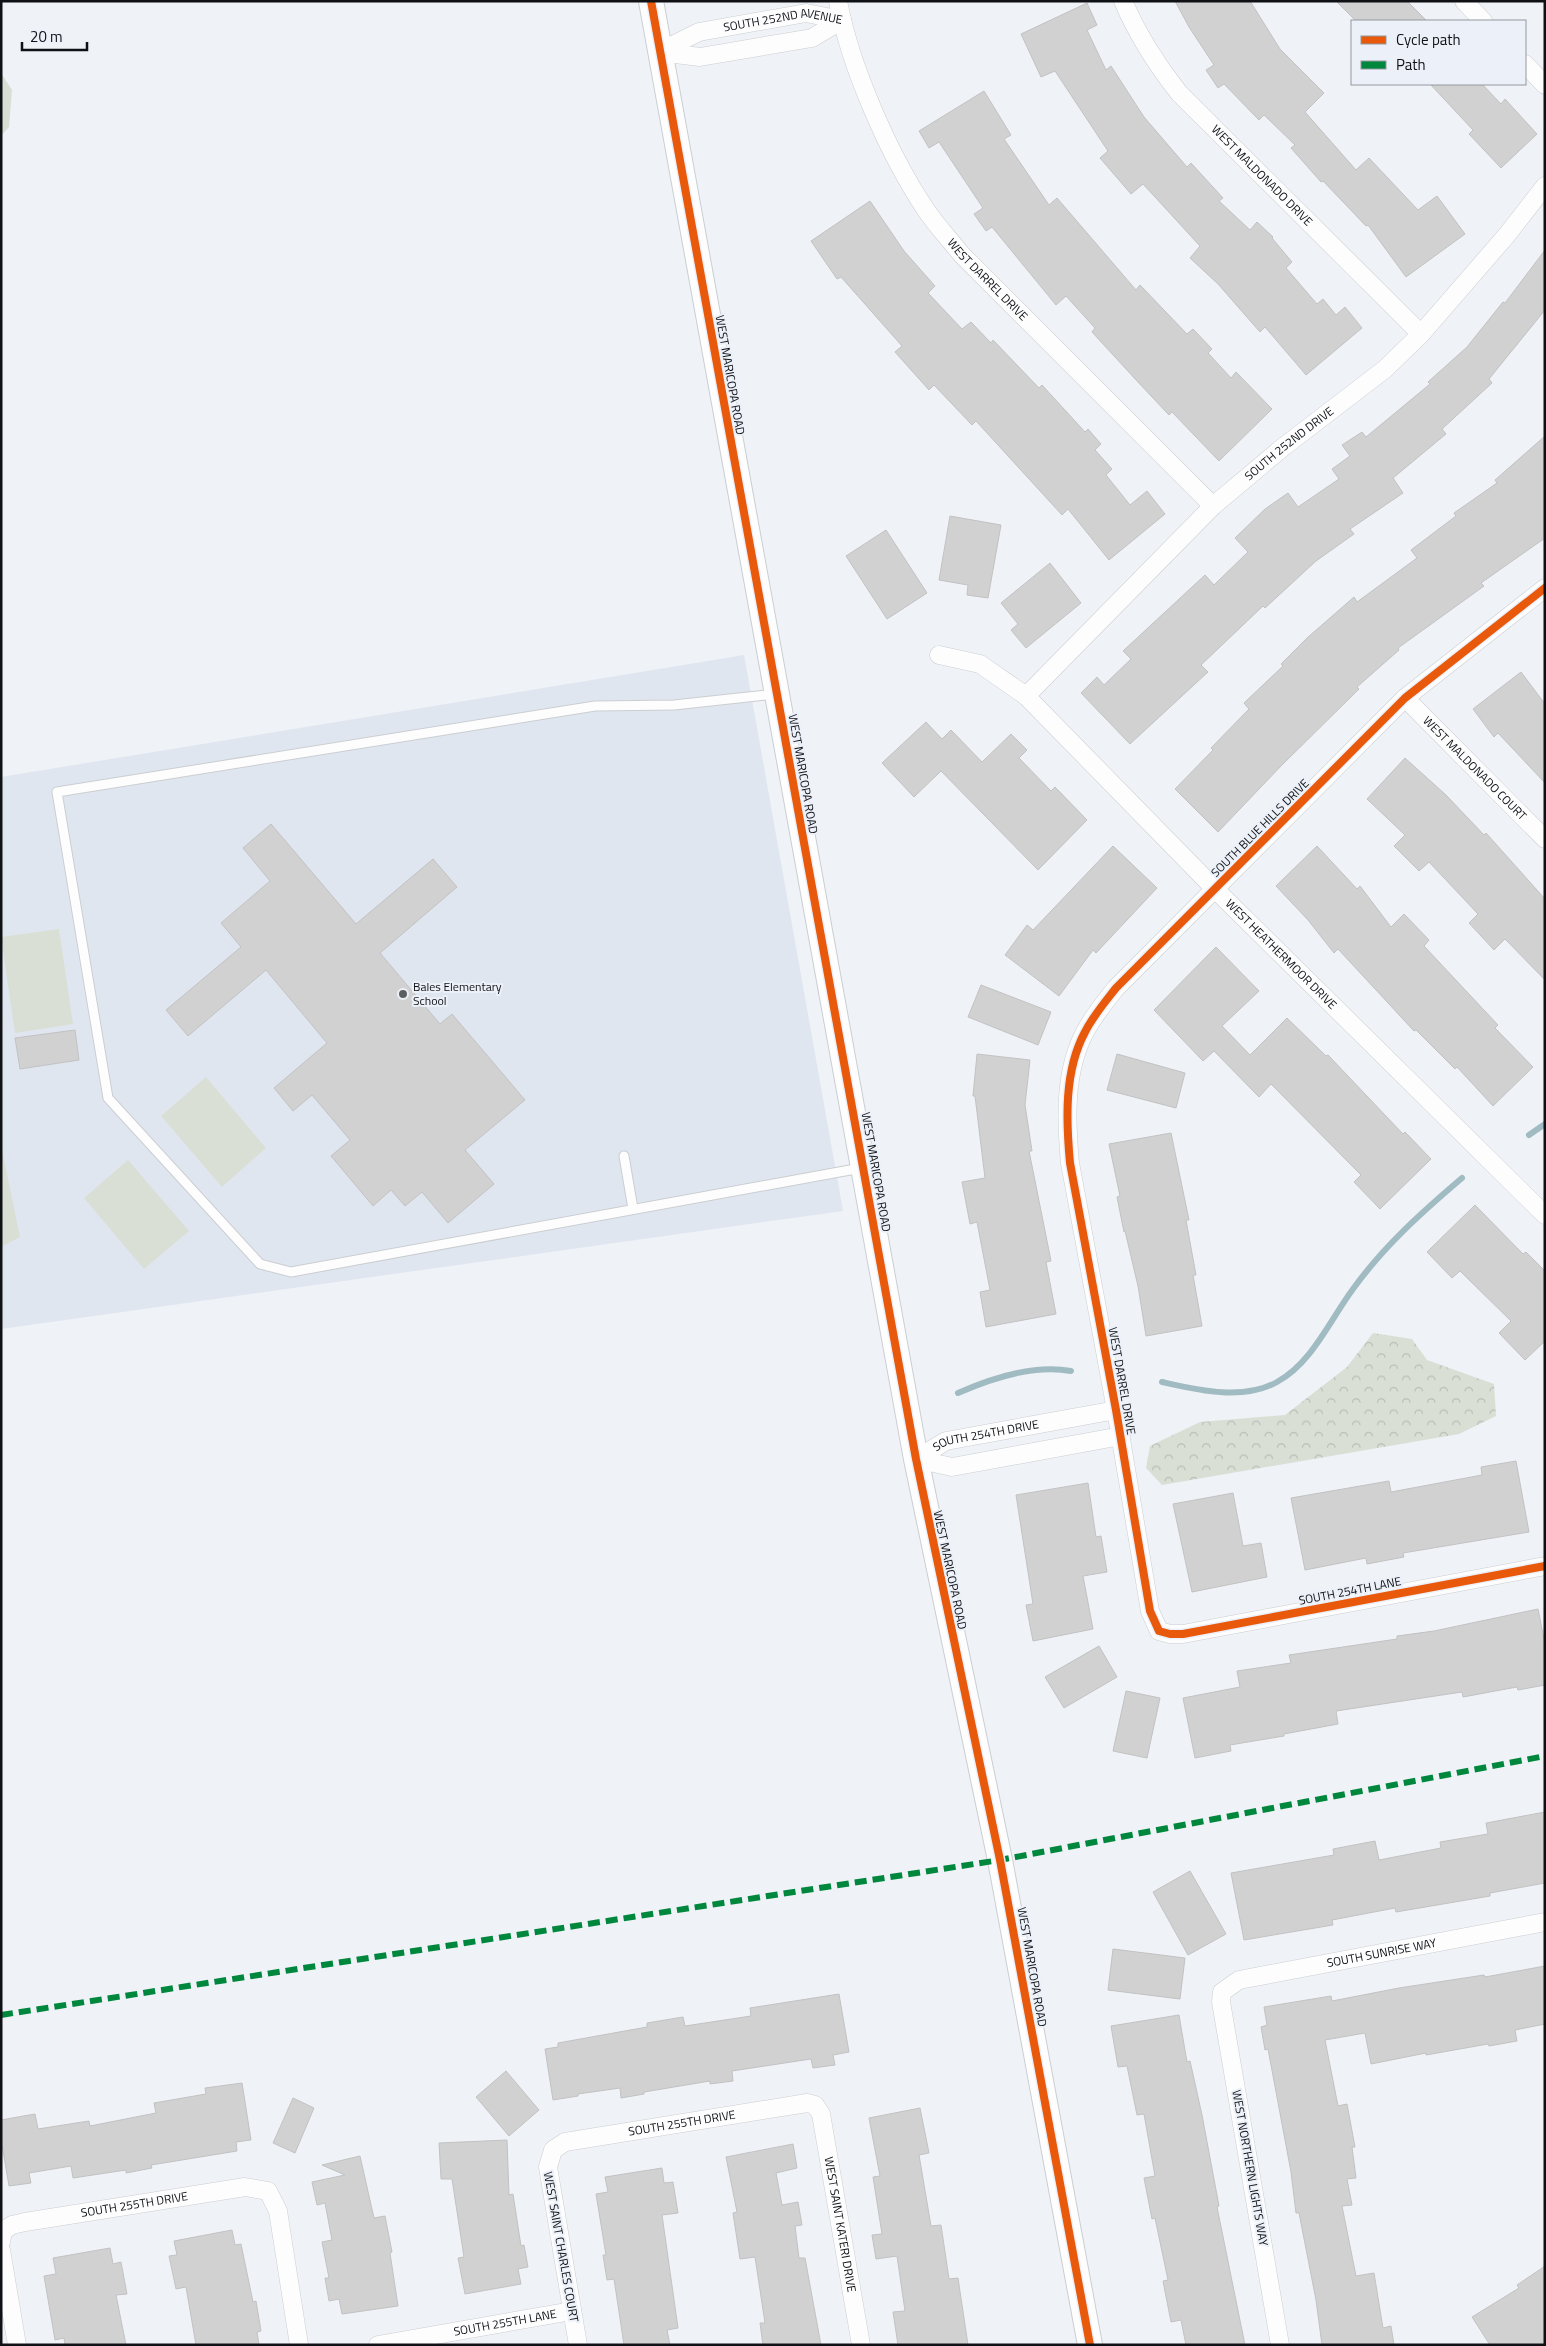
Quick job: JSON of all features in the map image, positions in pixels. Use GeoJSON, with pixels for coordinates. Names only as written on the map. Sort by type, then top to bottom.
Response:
{"type":"FeatureCollection","features":[{"type":"Feature","properties":{"kind":"street","name":"WEST MARICOPA ROAD"},"geometry":{"type":"LineString","coordinates":[[651,1],[916,1459],[1000,1860],[1090,2345]]}},
{"type":"Feature","properties":{"kind":"street","name":"WEST DARREL DRIVE"},"geometry":{"type":"LineString","coordinates":[[838,1],[859,73],[895,156],[926,210],[968,262],[1213,506]]}},
{"type":"Feature","properties":{"kind":"street","name":"WEST MALDONADO DRIVE"},"geometry":{"type":"LineString","coordinates":[[1123,1],[1137,33],[1153,60],[1179,93],[1420,334]]}},
{"type":"Feature","properties":{"kind":"street"},"geometry":{"type":"LineString","coordinates":[[1464,1],[1482,20]]}},
{"type":"Feature","properties":{"kind":"street","name":"SOUTH 252ND AVENUE"},"geometry":{"type":"LineString","coordinates":[[659,52],[699,32],[806,13],[842,20]]}},
{"type":"Feature","properties":{"kind":"street","name":"SOUTH 252ND AVENUE"},"geometry":{"type":"LineString","coordinates":[[659,52],[700,57],[812,38],[842,20]]}},
{"type":"Feature","properties":{"kind":"street"},"geometry":{"type":"LineString","coordinates":[[1526,65],[1545,85]]}},
{"type":"Feature","properties":{"kind":"street","name":"SOUTH 252ND DRIVE"},"geometry":{"type":"LineString","coordinates":[[1026,696],[1213,506],[1282,448],[1385,369],[1420,334],[1506,236],[1545,186]]}},
{"type":"Feature","properties":{"kind":"street","name":"SOUTH BLUE HILLS DRIVE"},"geometry":{"type":"LineString","coordinates":[[1067,1133],[1068,1093],[1074,1060],[1084,1033],[1116,988],[1405,698],[1545,588]]}},
{"type":"Feature","properties":{"kind":"street","name":"WEST HEATHERMOOR DRIVE"},"geometry":{"type":"LineString","coordinates":[[939,655],[980,664],[1026,696],[1216,889],[1545,1216]]}},
{"type":"Feature","properties":{"kind":"street","name":"WEST MALDONADO COURT"},"geometry":{"type":"LineString","coordinates":[[1405,698],[1545,839]]}},
{"type":"Feature","properties":{"kind":"street","name":"WEST DARREL DRIVE"},"geometry":{"type":"LineString","coordinates":[[1067,1133],[1070,1163],[1121,1436],[1150,1611],[1159,1631]]}},
{"type":"Feature","properties":{"kind":"street","name":"SOUTH 254TH DRIVE"},"geometry":{"type":"LineString","coordinates":[[916,1459],[946,1441],[1116,1410]]}},
{"type":"Feature","properties":{"kind":"street","name":"SOUTH 254TH DRIVE"},"geometry":{"type":"LineString","coordinates":[[916,1459],[952,1467],[1121,1436]]}},
{"type":"Feature","properties":{"kind":"street","name":"SOUTH 254TH LANE"},"geometry":{"type":"LineString","coordinates":[[1159,1631],[1170,1634],[1183,1634],[1545,1566]]}},
{"type":"Feature","properties":{"kind":"street","name":"SOUTH SUNRISE WAY"},"geometry":{"type":"LineString","coordinates":[[1222,1992],[1239,1980],[1545,1922]]}},
{"type":"Feature","properties":{"kind":"street","name":"WEST NORTHERN LIGHTS WAY"},"geometry":{"type":"LineString","coordinates":[[1222,1992],[1221,2002],[1280,2345]]}},
{"type":"Feature","properties":{"kind":"street","name":"SOUTH 255TH DRIVE"},"geometry":{"type":"LineString","coordinates":[[553,2150],[565,2142],[799,2104],[815,2105]]}},
{"type":"Feature","properties":{"kind":"street","name":"WEST SAINT KATERI DRIVE"},"geometry":{"type":"LineString","coordinates":[[815,2105],[822,2114],[861,2345]]}},
{"type":"Feature","properties":{"kind":"street","name":"WEST SAINT CHARLES COURT"},"geometry":{"type":"LineString","coordinates":[[553,2150],[549,2156],[548,2167],[578,2345]]}},
{"type":"Feature","properties":{"kind":"street","name":"SOUTH 255TH DRIVE"},"geometry":{"type":"LineString","coordinates":[[2,2237],[12,2225],[25,2222],[245,2187],[268,2191],[278,2212],[299,2345]]}},
{"type":"Feature","properties":{"kind":"street"},"geometry":{"type":"LineString","coordinates":[[1,2250],[17,2345]]}},
{"type":"Feature","properties":{"kind":"street","name":"SOUTH 255TH LANE"},"geometry":{"type":"LineString","coordinates":[[378,2345],[572,2311]]}},
{"type":"Feature","properties":{"kind":"lane"},"geometry":{"type":"LineString","coordinates":[[778,693],[674,705],[595,706],[58,792],[108,1098],[260,1264],[291,1272],[864,1167]]}},
{"type":"Feature","properties":{"kind":"lane"},"geometry":{"type":"LineString","coordinates":[[624,1156],[633,1209]]}},
{"type":"Feature","properties":{"kind":"shaded area","name":"Bales Elementary School"},"geometry":{"type":"Polygon","coordinates":[[[744,655],[843,1211],[1,1329],[1,777],[744,655]]]}},
{"type":"Feature","properties":{"kind":"green space"},"geometry":{"type":"Polygon","coordinates":[[[1,73],[12,90],[9,127],[1,136],[1,73]]]}},
{"type":"Feature","properties":{"kind":"green space"},"geometry":{"type":"Polygon","coordinates":[[[59,929],[73,1024],[15,1033],[1,937],[59,929]]]}},
{"type":"Feature","properties":{"kind":"green space"},"geometry":{"type":"Polygon","coordinates":[[[206,1077],[266,1148],[222,1187],[161,1116],[206,1077]]]}},
{"type":"Feature","properties":{"kind":"green space"},"geometry":{"type":"Polygon","coordinates":[[[1,1145],[20,1237],[1,1247],[1,1145]]]}},
{"type":"Feature","properties":{"kind":"green space"},"geometry":{"type":"Polygon","coordinates":[[[128,1160],[189,1231],[144,1269],[84,1198],[128,1160]]]}},
{"type":"Feature","properties":{"kind":"green space"},"geometry":{"type":"Polygon","coordinates":[[[1373,1333],[1412,1339],[1427,1360],[1494,1384],[1496,1416],[1459,1434],[1162,1485],[1146,1468],[1150,1446],[1200,1422],[1285,1415],[1347,1367],[1373,1333]]]}},
{"type":"Feature","properties":{"kind":"building"},"geometry":{"type":"Polygon","coordinates":[[[1175,1],[1250,1],[1280,49],[1324,93],[1305,112],[1356,170],[1369,158],[1418,210],[1437,196],[1465,234],[1406,277],[1368,225],[1366,226],[1323,181],[1321,182],[1291,148],[1295,145],[1264,115],[1259,120],[1224,84],[1218,88],[1206,70],[1214,65],[1189,27],[1175,1]]]}},
{"type":"Feature","properties":{"kind":"building"},"geometry":{"type":"Polygon","coordinates":[[[1336,1],[1407,1],[1426,20],[1355,20],[1336,1]]]}},
{"type":"Feature","properties":{"kind":"building"},"geometry":{"type":"Polygon","coordinates":[[[1087,3],[1097,25],[1087,30],[1106,70],[1111,66],[1144,117],[1187,167],[1191,163],[1223,198],[1219,201],[1250,230],[1257,222],[1273,237],[1292,262],[1286,268],[1317,304],[1323,299],[1336,315],[1345,307],[1362,328],[1306,375],[1265,327],[1260,332],[1218,284],[1190,258],[1200,246],[1143,184],[1131,194],[1100,158],[1108,151],[1055,71],[1041,77],[1021,34],[1087,3]]]}},
{"type":"Feature","properties":{"kind":"building"},"geometry":{"type":"Polygon","coordinates":[[[1431,85],[1483,85],[1501,104],[1505,99],[1537,134],[1501,168],[1469,134],[1473,130],[1431,85]]]}},
{"type":"Feature","properties":{"kind":"building"},"geometry":{"type":"Polygon","coordinates":[[[984,91],[1011,135],[1004,139],[1049,205],[1057,198],[1136,290],[1140,285],[1187,334],[1193,329],[1212,349],[1208,353],[1231,378],[1236,372],[1272,409],[1219,461],[1172,412],[1169,415],[1137,381],[1092,332],[1095,328],[1066,296],[1056,305],[992,227],[986,231],[974,214],[983,208],[939,142],[929,148],[919,131],[984,91]]]}},
{"type":"Feature","properties":{"kind":"building"},"geometry":{"type":"Polygon","coordinates":[[[870,201],[904,251],[935,286],[928,293],[962,329],[971,322],[991,343],[993,340],[1039,388],[1042,385],[1085,432],[1088,429],[1101,444],[1095,450],[1112,469],[1106,475],[1130,505],[1147,491],[1165,514],[1109,560],[1068,509],[1062,515],[976,421],[972,425],[934,385],[929,390],[895,352],[902,346],[841,277],[837,279],[811,241],[870,201]]]}},
{"type":"Feature","properties":{"kind":"building"},"geometry":{"type":"Polygon","coordinates":[[[1545,250],[1545,310],[1489,379],[1492,383],[1442,429],[1446,434],[1393,478],[1403,493],[1350,529],[1354,534],[1316,561],[1265,608],[1263,606],[1201,665],[1208,672],[1130,744],[1081,693],[1097,677],[1104,685],[1131,659],[1123,651],[1205,575],[1214,585],[1248,552],[1235,538],[1265,509],[1288,493],[1298,507],[1339,479],[1332,469],[1350,456],[1342,445],[1362,432],[1366,437],[1430,384],[1428,382],[1467,347],[1503,302],[1505,303],[1545,250]]]}},
{"type":"Feature","properties":{"kind":"building"},"geometry":{"type":"Polygon","coordinates":[[[1545,436],[1545,538],[1481,583],[1484,586],[1398,648],[1399,650],[1357,687],[1359,689],[1218,832],[1175,789],[1249,709],[1244,703],[1283,666],[1281,664],[1307,638],[1354,597],[1357,602],[1417,558],[1411,550],[1456,516],[1454,513],[1497,483],[1495,480],[1545,436]]]}},
{"type":"Feature","properties":{"kind":"building"},"geometry":{"type":"Polygon","coordinates":[[[950,516],[1001,525],[988,598],[967,595],[968,585],[939,580],[950,516]]]}},
{"type":"Feature","properties":{"kind":"building"},"geometry":{"type":"Polygon","coordinates":[[[886,530],[927,593],[887,619],[846,556],[886,530]]]}},
{"type":"Feature","properties":{"kind":"building"},"geometry":{"type":"Polygon","coordinates":[[[1050,563],[1081,603],[1026,648],[1011,630],[1018,624],[1001,603],[1050,563]]]}},
{"type":"Feature","properties":{"kind":"building"},"geometry":{"type":"Polygon","coordinates":[[[1521,672],[1545,704],[1545,783],[1498,733],[1494,737],[1473,709],[1521,672]]]}},
{"type":"Feature","properties":{"kind":"building"},"geometry":{"type":"Polygon","coordinates":[[[926,722],[942,739],[951,730],[982,762],[1011,734],[1027,750],[1019,758],[1051,791],[1055,787],[1087,820],[1038,870],[941,771],[914,797],[882,763],[926,722]]]}},
{"type":"Feature","properties":{"kind":"building"},"geometry":{"type":"Polygon","coordinates":[[[1405,758],[1446,795],[1484,835],[1486,833],[1545,899],[1545,980],[1505,939],[1494,950],[1469,923],[1478,914],[1429,862],[1419,871],[1394,846],[1405,835],[1367,799],[1405,758]]]}},
{"type":"Feature","properties":{"kind":"building"},"geometry":{"type":"Polygon","coordinates":[[[271,824],[356,924],[433,859],[457,887],[380,953],[440,1024],[452,1014],[525,1100],[465,1150],[494,1184],[448,1223],[422,1192],[405,1206],[391,1190],[373,1206],[331,1156],[350,1140],[312,1095],[293,1111],[274,1088],[327,1043],[266,970],[188,1036],[166,1010],[241,947],[221,923],[270,881],[243,848],[271,824]]]}},
{"type":"Feature","properties":{"kind":"building"},"geometry":{"type":"Polygon","coordinates":[[[1113,846],[1157,888],[1096,953],[1093,950],[1059,996],[1005,955],[1027,925],[1033,930],[1113,846]]]}},
{"type":"Feature","properties":{"kind":"building"},"geometry":{"type":"Polygon","coordinates":[[[1317,846],[1357,889],[1360,886],[1391,927],[1404,914],[1429,940],[1424,946],[1498,1025],[1495,1028],[1533,1067],[1493,1106],[1457,1067],[1455,1069],[1416,1030],[1414,1031],[1338,949],[1334,953],[1308,920],[1276,886],[1317,846]]]}},
{"type":"Feature","properties":{"kind":"building"},"geometry":{"type":"Polygon","coordinates":[[[1216,947],[1259,991],[1222,1026],[1250,1055],[1287,1018],[1326,1056],[1328,1055],[1403,1134],[1405,1132],[1431,1159],[1380,1209],[1354,1182],[1361,1175],[1271,1084],[1259,1097],[1214,1051],[1203,1061],[1154,1010],[1216,947]]]}},
{"type":"Feature","properties":{"kind":"building"},"geometry":{"type":"Polygon","coordinates":[[[981,985],[1051,1012],[1038,1045],[968,1017],[981,985]]]}},
{"type":"Feature","properties":{"kind":"building"},"geometry":{"type":"Polygon","coordinates":[[[75,1030],[79,1060],[20,1069],[15,1038],[75,1030]]]}},
{"type":"Feature","properties":{"kind":"building"},"geometry":{"type":"Polygon","coordinates":[[[977,1054],[1030,1060],[1025,1105],[1032,1151],[1029,1151],[1051,1261],[1046,1262],[1056,1314],[986,1327],[980,1292],[990,1290],[977,1222],[970,1224],[962,1182],[985,1178],[975,1096],[973,1096],[977,1054]]]}},
{"type":"Feature","properties":{"kind":"building"},"geometry":{"type":"Polygon","coordinates":[[[1117,1054],[1185,1073],[1176,1108],[1107,1090],[1117,1054]]]}},
{"type":"Feature","properties":{"kind":"building"},"geometry":{"type":"Polygon","coordinates":[[[1171,1133],[1189,1220],[1186,1220],[1196,1275],[1193,1275],[1202,1326],[1146,1336],[1138,1286],[1117,1197],[1120,1196],[1109,1144],[1171,1133]]]}},
{"type":"Feature","properties":{"kind":"building"},"geometry":{"type":"Polygon","coordinates":[[[1475,1205],[1523,1254],[1526,1252],[1545,1271],[1545,1341],[1525,1360],[1499,1333],[1511,1321],[1460,1271],[1452,1278],[1427,1252],[1475,1205]]]}},
{"type":"Feature","properties":{"kind":"building"},"geometry":{"type":"Polygon","coordinates":[[[1516,1461],[1529,1532],[1403,1553],[1404,1557],[1367,1564],[1366,1558],[1305,1570],[1291,1498],[1389,1481],[1391,1492],[1482,1475],[1481,1467],[1516,1461]]]}},
{"type":"Feature","properties":{"kind":"building"},"geometry":{"type":"Polygon","coordinates":[[[1088,1483],[1096,1537],[1101,1536],[1107,1572],[1083,1576],[1093,1629],[1033,1641],[1026,1605],[1033,1604],[1016,1495],[1088,1483]]]}},
{"type":"Feature","properties":{"kind":"building"},"geometry":{"type":"Polygon","coordinates":[[[1233,1493],[1243,1546],[1261,1543],[1267,1577],[1192,1592],[1173,1504],[1233,1493]]]}},
{"type":"Feature","properties":{"kind":"building"},"geometry":{"type":"Polygon","coordinates":[[[1538,1609],[1545,1644],[1545,1685],[1518,1690],[1517,1687],[1463,1697],[1462,1692],[1336,1711],[1338,1724],[1230,1745],[1231,1751],[1195,1758],[1183,1698],[1240,1687],[1237,1671],[1291,1663],[1289,1655],[1397,1639],[1397,1636],[1434,1631],[1538,1609]]]}},
{"type":"Feature","properties":{"kind":"building"},"geometry":{"type":"Polygon","coordinates":[[[1099,1646],[1117,1677],[1064,1708],[1045,1677],[1099,1646]]]}},
{"type":"Feature","properties":{"kind":"building"},"geometry":{"type":"Polygon","coordinates":[[[1126,1691],[1160,1698],[1147,1758],[1113,1751],[1126,1691]]]}},
{"type":"Feature","properties":{"kind":"building"},"geometry":{"type":"Polygon","coordinates":[[[1545,1812],[1545,1883],[1490,1893],[1490,1896],[1396,1912],[1395,1908],[1332,1920],[1333,1925],[1244,1940],[1231,1873],[1334,1855],[1333,1849],[1375,1841],[1379,1860],[1441,1848],[1440,1842],[1488,1834],[1486,1823],[1545,1812]]]}},
{"type":"Feature","properties":{"kind":"building"},"geometry":{"type":"Polygon","coordinates":[[[1190,1871],[1226,1934],[1188,1955],[1153,1892],[1190,1871]]]}},
{"type":"Feature","properties":{"kind":"building"},"geometry":{"type":"Polygon","coordinates":[[[1113,1949],[1185,1958],[1180,1999],[1108,1990],[1113,1949]]]}},
{"type":"Feature","properties":{"kind":"building"},"geometry":{"type":"Polygon","coordinates":[[[1545,1966],[1545,2024],[1515,2030],[1517,2041],[1426,2055],[1426,2053],[1371,2064],[1365,2033],[1325,2040],[1338,2106],[1347,2104],[1355,2147],[1352,2147],[1356,2178],[1347,2179],[1352,2205],[1342,2206],[1356,2276],[1374,2273],[1383,2328],[1391,2326],[1394,2345],[1322,2345],[1316,2300],[1299,2213],[1296,2213],[1291,2172],[1268,2049],[1265,2050],[1261,2027],[1267,2025],[1264,2007],[1331,1996],[1332,2001],[1399,1988],[1484,1975],[1485,1977],[1545,1966]]]}},
{"type":"Feature","properties":{"kind":"building"},"geometry":{"type":"Polygon","coordinates":[[[839,1994],[849,2052],[833,2055],[835,2065],[813,2068],[811,2059],[732,2071],[733,2081],[710,2084],[710,2081],[644,2092],[644,2094],[621,2098],[620,2088],[553,2100],[545,2049],[558,2047],[558,2043],[647,2027],[647,2023],[683,2017],[685,2026],[751,2016],[750,2008],[839,1994]]]}},
{"type":"Feature","properties":{"kind":"building"},"geometry":{"type":"Polygon","coordinates":[[[1179,2015],[1187,2062],[1190,2061],[1202,2115],[1219,2206],[1217,2207],[1245,2345],[1186,2345],[1181,2320],[1171,2322],[1163,2281],[1168,2280],[1155,2218],[1152,2219],[1144,2178],[1155,2176],[1144,2114],[1137,2115],[1127,2066],[1118,2067],[1111,2026],[1179,2015]]]}},
{"type":"Feature","properties":{"kind":"building"},"geometry":{"type":"Polygon","coordinates":[[[506,2071],[539,2110],[509,2136],[476,2097],[506,2071]]]}},
{"type":"Feature","properties":{"kind":"building"},"geometry":{"type":"Polygon","coordinates":[[[242,2083],[251,2140],[236,2142],[237,2151],[151,2165],[152,2168],[126,2173],[126,2170],[73,2178],[71,2166],[29,2173],[31,2183],[9,2186],[1,2139],[1,2120],[35,2114],[38,2129],[89,2121],[90,2126],[156,2113],[154,2103],[206,2094],[205,2088],[242,2083]]]}},
{"type":"Feature","properties":{"kind":"building"},"geometry":{"type":"Polygon","coordinates":[[[293,2098],[314,2108],[295,2153],[273,2143],[293,2098]]]}},
{"type":"Feature","properties":{"kind":"building"},"geometry":{"type":"Polygon","coordinates":[[[920,2108],[929,2153],[919,2155],[931,2226],[941,2225],[949,2279],[958,2278],[968,2345],[898,2345],[893,2312],[905,2311],[897,2256],[876,2259],[872,2235],[882,2234],[873,2177],[880,2176],[869,2118],[920,2108]]]}},
{"type":"Feature","properties":{"kind":"building"},"geometry":{"type":"Polygon","coordinates":[[[507,2140],[509,2195],[513,2194],[521,2246],[524,2245],[528,2267],[518,2269],[521,2284],[465,2294],[458,2258],[464,2257],[452,2179],[441,2179],[439,2143],[507,2140]]]}},
{"type":"Feature","properties":{"kind":"building"},"geometry":{"type":"Polygon","coordinates":[[[793,2144],[797,2168],[776,2173],[782,2205],[798,2202],[802,2225],[795,2226],[799,2258],[805,2258],[821,2345],[763,2345],[760,2323],[765,2323],[755,2257],[740,2259],[733,2213],[737,2212],[726,2157],[793,2144]]]}},
{"type":"Feature","properties":{"kind":"building"},"geometry":{"type":"Polygon","coordinates":[[[360,2156],[374,2218],[385,2216],[392,2252],[390,2253],[398,2306],[342,2314],[339,2299],[329,2301],[325,2278],[329,2278],[322,2242],[332,2240],[325,2203],[317,2205],[312,2182],[345,2175],[322,2165],[360,2156]]]}},
{"type":"Feature","properties":{"kind":"building"},"geometry":{"type":"Polygon","coordinates":[[[662,2168],[664,2183],[673,2182],[678,2213],[662,2215],[678,2328],[667,2330],[670,2345],[624,2345],[614,2279],[607,2280],[603,2255],[606,2255],[596,2194],[608,2192],[605,2177],[662,2168]]]}},
{"type":"Feature","properties":{"kind":"building"},"geometry":{"type":"Polygon","coordinates":[[[232,2230],[235,2245],[241,2244],[253,2302],[256,2301],[261,2331],[257,2332],[259,2345],[196,2345],[186,2287],[176,2289],[169,2256],[177,2255],[174,2241],[232,2230]]]}},
{"type":"Feature","properties":{"kind":"building"},"geometry":{"type":"Polygon","coordinates":[[[110,2248],[113,2264],[121,2262],[127,2294],[116,2295],[126,2345],[65,2345],[64,2338],[55,2340],[44,2276],[56,2274],[53,2258],[110,2248]]]}},
{"type":"Feature","properties":{"kind":"building"},"geometry":{"type":"Polygon","coordinates":[[[1545,2266],[1545,2345],[1490,2345],[1472,2317],[1519,2288],[1517,2285],[1545,2266]]]}},
{"type":"Feature","properties":{"kind":"waterway"},"geometry":{"type":"LineString","coordinates":[[1529,1135],[1545,1124]]}},
{"type":"Feature","properties":{"kind":"waterway"},"geometry":{"type":"LineString","coordinates":[[1162,1382],[1205,1391],[1235,1392],[1264,1388],[1289,1374],[1320,1340],[1353,1289],[1377,1258],[1418,1217],[1462,1178]]}},
{"type":"Feature","properties":{"kind":"waterway"},"geometry":{"type":"LineString","coordinates":[[958,1393],[985,1382],[1028,1371],[1043,1369],[1071,1371]]}},
{"type":"Feature","properties":{"kind":"marked path"},"geometry":{"type":"LineString","coordinates":[[1,2015],[1000,1860],[1545,1756]]}},
{"type":"Feature","properties":{"kind":"cycle path"},"geometry":{"type":"LineString","coordinates":[[651,1],[916,1459],[1000,1860],[1090,2345]]}},
{"type":"Feature","properties":{"kind":"cycle path"},"geometry":{"type":"LineString","coordinates":[[1545,588],[1405,698],[1116,988],[1099,1009],[1078,1047],[1070,1079],[1067,1113],[1070,1163],[1116,1410],[1150,1611],[1159,1631],[1170,1634],[1183,1634],[1545,1566]]}},
{"type":"Feature","properties":{"kind":"place","name":"Bales Elementary School"},"geometry":{"type":"Point","coordinates":[403,994]}}]}
